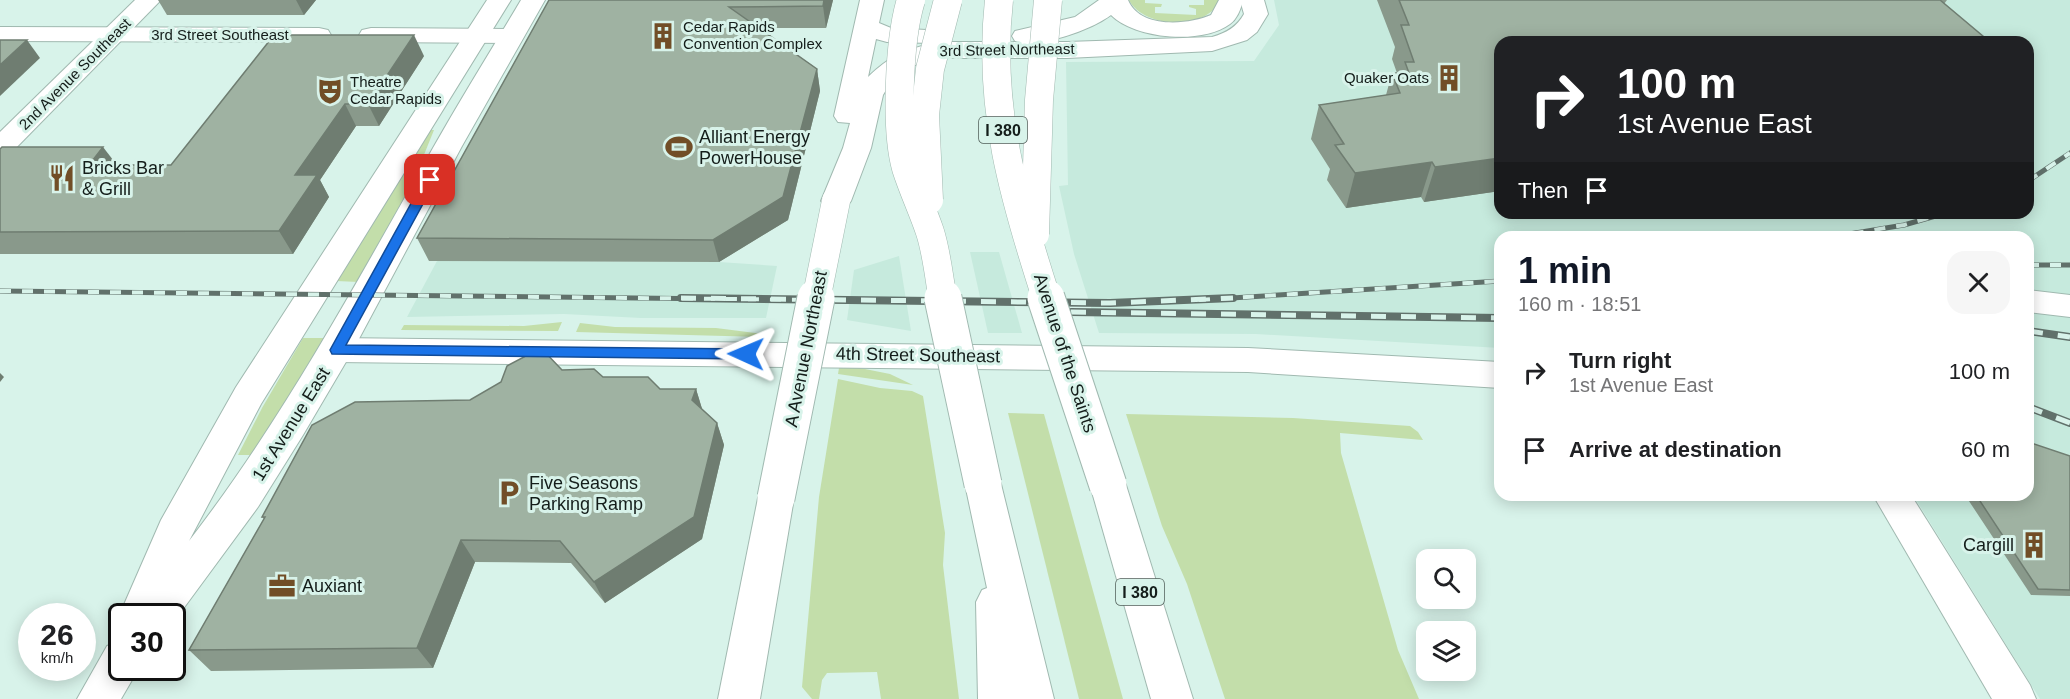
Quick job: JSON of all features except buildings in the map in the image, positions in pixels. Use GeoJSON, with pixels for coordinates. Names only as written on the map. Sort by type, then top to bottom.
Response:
{"type":"FeatureCollection","features":[{"type":"Feature","properties":{"kind":"main road","name":"2nd Avenue Southeast"},"geometry":{"type":"LineString","coordinates":[[0,148],[149,0]]}},
{"type":"Feature","properties":{"kind":"main road"},"geometry":{"type":"LineString","coordinates":[[144,603],[174,531],[248,396],[499,0]]}},
{"type":"Feature","properties":{"kind":"main road","name":"1st Avenue East"},"geometry":{"type":"LineString","coordinates":[[164,603],[245,496],[336,350],[448,146],[533,0]]}},
{"type":"Feature","properties":{"kind":"main road","name":"A Avenue Northeast"},"geometry":{"type":"LineString","coordinates":[[739,699],[776,498],[836,201],[842,144],[872,0]]}},
{"type":"Feature","properties":{"kind":"main road"},"geometry":{"type":"LineString","coordinates":[[911,0],[906,16],[902,61],[900,134],[906,167],[931,235]]}},
{"type":"Feature","properties":{"kind":"main road"},"geometry":{"type":"LineString","coordinates":[[948,0],[930,69],[926,115],[931,235],[947,323],[1033,699]]}},
{"type":"Feature","properties":{"kind":"main road","name":"Avenue of the Saints"},"geometry":{"type":"LineString","coordinates":[[999,0],[994,38],[998,99],[1008,163],[1033,256],[1108,485],[1172,699]]}},
{"type":"Feature","properties":{"kind":"main road"},"geometry":{"type":"LineString","coordinates":[[1033,256],[1037,200],[1041,52],[1048,0]]}},
{"type":"Feature","properties":{"kind":"main road"},"geometry":{"type":"LineString","coordinates":[[1024,36],[1068,27],[1092,18],[1114,0],[1120,13],[1130,19],[1158,28],[1194,28],[1220,20],[1227,13],[1231,0]]}},
{"type":"Feature","properties":{"kind":"main road","name":"3rd Street Northeast"},"geometry":{"type":"LineString","coordinates":[[836,201],[860,138],[870,95],[882,76],[904,60],[938,50],[1067,50],[1196,45],[1226,41],[1246,30],[1252,23],[1256,14],[1252,0]]}},
{"type":"Feature","properties":{"kind":"main road","name":"3rd Street Northeast"},"geometry":{"type":"LineString","coordinates":[[865,26],[877,32],[899,36],[1024,36],[1128,46]]}},
{"type":"Feature","properties":{"kind":"main road","name":"3rd Street Southeast"},"geometry":{"type":"LineString","coordinates":[[0,34],[512,36]]}},
{"type":"Feature","properties":{"kind":"main road"},"geometry":{"type":"LineString","coordinates":[[2034,303],[2070,306]]}},
{"type":"Feature","properties":{"kind":"main road","name":"4th Street Southeast"},"geometry":{"type":"LineString","coordinates":[[336,350],[1248,360],[1494,375]]}},
{"type":"Feature","properties":{"kind":"main road"},"geometry":{"type":"LineString","coordinates":[[1895,501],[2014,699]]}},
{"type":"Feature","properties":{"kind":"main road"},"geometry":{"type":"LineString","coordinates":[[994,528],[999,699]]}},
{"type":"Feature","properties":{"kind":"main road"},"geometry":{"type":"LineString","coordinates":[[98,699],[109,681]]}},
{"type":"Feature","properties":{"kind":"shaded area"},"geometry":{"type":"Polygon","coordinates":[[[1274,0],[2070,0],[2070,699],[2040,699],[1917,501],[2034,501],[2034,231],[1494,231],[1494,348],[1256,334],[1099,333],[1074,254],[1059,186],[1068,185],[1066,62],[1254,61],[1279,25],[1274,0]]]}},
{"type":"Feature","properties":{"kind":"shaded area"},"geometry":{"type":"Polygon","coordinates":[[[970,252],[999,252],[1022,333],[988,333],[970,252]]]}},
{"type":"Feature","properties":{"kind":"shaded area"},"geometry":{"type":"Polygon","coordinates":[[[899,256],[911,331],[847,320],[854,270],[899,256]]]}},
{"type":"Feature","properties":{"kind":"shaded area"},"geometry":{"type":"Polygon","coordinates":[[[437,261],[719,262],[777,266],[766,318],[641,318],[564,314],[407,317],[437,261]]]}},
{"type":"Feature","properties":{"kind":"green space"},"geometry":{"type":"Polygon","coordinates":[[[1129,0],[1145,0],[1145,3],[1162,4],[1161,7],[1155,7],[1155,13],[1196,15],[1196,9],[1189,5],[1204,5],[1204,0],[1220,0],[1213,10],[1202,17],[1175,22],[1148,17],[1137,10],[1129,0]]]}},
{"type":"Feature","properties":{"kind":"green space"},"geometry":{"type":"Polygon","coordinates":[[[429,130],[434,130],[415,177],[359,282],[336,281],[429,130]]]}},
{"type":"Feature","properties":{"kind":"green space"},"geometry":{"type":"Polygon","coordinates":[[[562,322],[558,331],[401,330],[404,325],[524,326],[562,322]]]}},
{"type":"Feature","properties":{"kind":"green space"},"geometry":{"type":"Polygon","coordinates":[[[580,323],[615,327],[716,328],[763,334],[762,337],[576,332],[580,323]]]}},
{"type":"Feature","properties":{"kind":"green space"},"geometry":{"type":"Polygon","coordinates":[[[303,338],[325,338],[253,455],[238,455],[262,408],[303,338]]]}},
{"type":"Feature","properties":{"kind":"green space"},"geometry":{"type":"Polygon","coordinates":[[[855,367],[890,374],[913,385],[838,374],[839,368],[855,367]]]}},
{"type":"Feature","properties":{"kind":"green space"},"geometry":{"type":"Polygon","coordinates":[[[838,379],[880,388],[912,391],[923,396],[945,533],[943,565],[959,699],[881,699],[877,672],[827,673],[822,680],[819,699],[812,699],[802,687],[819,497],[838,379]]]}},
{"type":"Feature","properties":{"kind":"green space"},"geometry":{"type":"Polygon","coordinates":[[[1008,413],[1044,414],[1123,699],[1079,699],[1008,413]]]}},
{"type":"Feature","properties":{"kind":"green space"},"geometry":{"type":"Polygon","coordinates":[[[1126,414],[1293,418],[1410,426],[1418,432],[1423,440],[1340,433],[1341,453],[1398,650],[1419,699],[1225,699],[1187,584],[1162,526],[1126,414]]]}},
{"type":"Feature","properties":{"kind":"railway"},"geometry":{"type":"LineString","coordinates":[[2034,177],[2070,153]]}},
{"type":"Feature","properties":{"kind":"railway"},"geometry":{"type":"LineString","coordinates":[[1868,231],[1925,219]]}},
{"type":"Feature","properties":{"kind":"railway"},"geometry":{"type":"LineString","coordinates":[[2034,265],[2070,265]]}},
{"type":"Feature","properties":{"kind":"railway"},"geometry":{"type":"LineString","coordinates":[[1226,298],[1494,281]]}},
{"type":"Feature","properties":{"kind":"railway"},"geometry":{"type":"LineString","coordinates":[[0,291],[819,300]]}},
{"type":"Feature","properties":{"kind":"railway"},"geometry":{"type":"LineString","coordinates":[[681,298],[1110,303],[1226,298]]}},
{"type":"Feature","properties":{"kind":"railway"},"geometry":{"type":"LineString","coordinates":[[1199,300],[1226,298]]}},
{"type":"Feature","properties":{"kind":"railway"},"geometry":{"type":"LineString","coordinates":[[1226,298],[1233,298]]}},
{"type":"Feature","properties":{"kind":"railway"},"geometry":{"type":"LineString","coordinates":[[1071,312],[1494,318]]}},
{"type":"Feature","properties":{"kind":"railway"},"geometry":{"type":"LineString","coordinates":[[2034,332],[2070,337]]}},
{"type":"Feature","properties":{"kind":"railway"},"geometry":{"type":"LineString","coordinates":[[2034,409],[2070,423]]}},
{"type":"Feature","properties":{"kind":"place","name":"Cedar Rapids Convention Complex"},"geometry":{"type":"Point","coordinates":[663,36]}},
{"type":"Feature","properties":{"kind":"place","name":"Quaker Oats"},"geometry":{"type":"Point","coordinates":[1449,78]}},
{"type":"Feature","properties":{"kind":"place","name":"Theatre Cedar Rapids"},"geometry":{"type":"Point","coordinates":[330,91]}},
{"type":"Feature","properties":{"kind":"place","name":"Alliant Energy PowerHouse"},"geometry":{"type":"Point","coordinates":[679,147]}},
{"type":"Feature","properties":{"kind":"place","name":"Bricks Bar & Grill"},"geometry":{"type":"Point","coordinates":[62,178]}},
{"type":"Feature","properties":{"kind":"place","name":"Five Seasons Parking Ramp"},"geometry":{"type":"Point","coordinates":[509,493]}},
{"type":"Feature","properties":{"kind":"place","name":"Cargill"},"geometry":{"type":"Point","coordinates":[2034,545]}},
{"type":"Feature","properties":{"kind":"place","name":"Auxiant"},"geometry":{"type":"Point","coordinates":[282,586]}},
{"type":"Feature","properties":{"kind":"route"},"geometry":{"type":"LineString","coordinates":[[430,180],[336,350],[746,354]]}}]}
